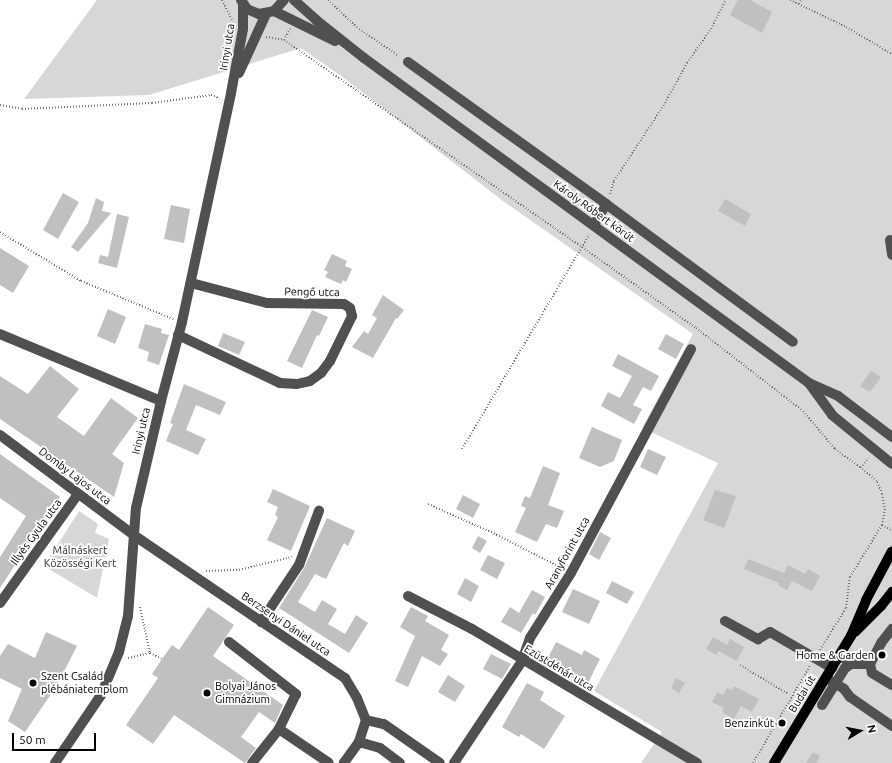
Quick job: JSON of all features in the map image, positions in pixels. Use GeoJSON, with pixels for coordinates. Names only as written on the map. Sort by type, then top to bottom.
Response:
{"type":"FeatureCollection","features":[{"type":"Feature","properties":{"kind":"main road","name":"Budai út"},"geometry":{"type":"LineString","coordinates":[[774,763],[830,681],[832,668],[851,636],[866,600],[892,551]]}},
{"type":"Feature","properties":{"kind":"main road","name":"Budai út"},"geometry":{"type":"LineString","coordinates":[[851,636],[881,606],[892,592]]}},
{"type":"Feature","properties":{"kind":"street","name":"Irinyi utca"},"geometry":{"type":"LineString","coordinates":[[230,97],[256,34],[270,12],[284,0]]}},
{"type":"Feature","properties":{"kind":"street","name":"Károly Róbert körút"},"geometry":{"type":"LineString","coordinates":[[294,0],[316,20],[364,58],[809,383],[838,396],[892,437]]}},
{"type":"Feature","properties":{"kind":"street","name":"Irinyi utca"},"geometry":{"type":"LineString","coordinates":[[56,763],[101,696],[116,660],[128,616],[136,508],[191,283],[230,97],[243,29],[241,2]]}},
{"type":"Feature","properties":{"kind":"street","name":"Károly Róbert körút"},"geometry":{"type":"LineString","coordinates":[[241,2],[253,12],[270,12],[328,37],[364,58]]}},
{"type":"Feature","properties":{"kind":"street"},"geometry":{"type":"LineString","coordinates":[[408,62],[606,204],[794,342]]}},
{"type":"Feature","properties":{"kind":"street"},"geometry":{"type":"LineString","coordinates":[[594,225],[606,204]]}},
{"type":"Feature","properties":{"kind":"street"},"geometry":{"type":"LineString","coordinates":[[890,240],[892,255]]}},
{"type":"Feature","properties":{"kind":"street","name":"Pengő utca"},"geometry":{"type":"LineString","coordinates":[[178,335],[280,383],[297,384],[310,381],[321,373],[330,361],[352,316],[350,308],[344,304],[267,303],[191,283]]}},
{"type":"Feature","properties":{"kind":"street"},"geometry":{"type":"LineString","coordinates":[[0,334],[161,401]]}},
{"type":"Feature","properties":{"kind":"street","name":"Aranyforint utca"},"geometry":{"type":"LineString","coordinates":[[454,763],[522,661],[530,638],[571,573],[691,349]]}},
{"type":"Feature","properties":{"kind":"street","name":"Károly Róbert körút"},"geometry":{"type":"LineString","coordinates":[[809,383],[832,415],[892,464]]}},
{"type":"Feature","properties":{"kind":"street","name":"Domby Lajos utca"},"geometry":{"type":"LineString","coordinates":[[0,435],[135,536]]}},
{"type":"Feature","properties":{"kind":"street","name":"Illyés Gyula utca"},"geometry":{"type":"LineString","coordinates":[[0,602],[78,494]]}},
{"type":"Feature","properties":{"kind":"street"},"geometry":{"type":"LineString","coordinates":[[261,622],[299,565],[319,511]]}},
{"type":"Feature","properties":{"kind":"street","name":"Berzsenyi Dániel utca"},"geometry":{"type":"LineString","coordinates":[[135,536],[345,678],[357,698],[366,720]]}},
{"type":"Feature","properties":{"kind":"street","name":"Ezüstdénár utca"},"geometry":{"type":"LineString","coordinates":[[408,596],[472,629],[522,661],[697,763]]}},
{"type":"Feature","properties":{"kind":"street"},"geometry":{"type":"LineString","coordinates":[[725,621],[758,638],[770,632],[832,668]]}},
{"type":"Feature","properties":{"kind":"street"},"geometry":{"type":"LineString","coordinates":[[892,629],[881,643],[870,664],[872,673],[892,685]]}},
{"type":"Feature","properties":{"kind":"street"},"geometry":{"type":"LineString","coordinates":[[229,642],[296,694],[279,729],[252,763]]}},
{"type":"Feature","properties":{"kind":"street"},"geometry":{"type":"LineString","coordinates":[[840,655],[851,664]]}},
{"type":"Feature","properties":{"kind":"street"},"geometry":{"type":"LineString","coordinates":[[822,705],[830,681],[845,668],[851,664],[870,664]]}},
{"type":"Feature","properties":{"kind":"street"},"geometry":{"type":"LineString","coordinates":[[830,681],[844,689],[850,698],[892,726]]}},
{"type":"Feature","properties":{"kind":"street"},"geometry":{"type":"LineString","coordinates":[[344,763],[360,742],[366,720],[384,724],[440,763]]}},
{"type":"Feature","properties":{"kind":"street"},"geometry":{"type":"LineString","coordinates":[[279,729],[329,763]]}},
{"type":"Feature","properties":{"kind":"street"},"geometry":{"type":"LineString","coordinates":[[360,742],[380,748],[400,763]]}},
{"type":"Feature","properties":{"kind":"path"},"geometry":{"type":"LineString","coordinates":[[222,0],[234,24],[243,29]]}},
{"type":"Feature","properties":{"kind":"path"},"geometry":{"type":"LineString","coordinates":[[328,0],[359,29],[408,62]]}},
{"type":"Feature","properties":{"kind":"path"},"geometry":{"type":"LineString","coordinates":[[606,204],[614,181],[665,103],[687,63],[711,29],[726,0]]}},
{"type":"Feature","properties":{"kind":"path"},"geometry":{"type":"LineString","coordinates":[[790,0],[852,31],[892,54]]}},
{"type":"Feature","properties":{"kind":"path"},"geometry":{"type":"LineString","coordinates":[[799,4],[801,0]]}},
{"type":"Feature","properties":{"kind":"path"},"geometry":{"type":"LineString","coordinates":[[256,34],[284,40],[696,328],[804,411],[830,443],[877,481],[882,494],[885,510],[882,525],[850,577],[846,608],[815,657],[753,763]]}},
{"type":"Feature","properties":{"kind":"path"},"geometry":{"type":"LineString","coordinates":[[0,105],[22,109],[144,104],[211,95],[230,97]]}},
{"type":"Feature","properties":{"kind":"path"},"geometry":{"type":"LineString","coordinates":[[462,449],[594,225]]}},
{"type":"Feature","properties":{"kind":"path"},"geometry":{"type":"LineString","coordinates":[[0,232],[81,281],[182,322]]}},
{"type":"Feature","properties":{"kind":"path"},"geometry":{"type":"LineString","coordinates":[[861,468],[874,449]]}},
{"type":"Feature","properties":{"kind":"path"},"geometry":{"type":"LineString","coordinates":[[428,504],[492,532],[571,573]]}},
{"type":"Feature","properties":{"kind":"path"},"geometry":{"type":"LineString","coordinates":[[882,525],[892,531]]}},
{"type":"Feature","properties":{"kind":"path"},"geometry":{"type":"LineString","coordinates":[[188,572],[239,570],[303,555]]}},
{"type":"Feature","properties":{"kind":"path"},"geometry":{"type":"LineString","coordinates":[[138,601],[150,653]]}},
{"type":"Feature","properties":{"kind":"path"},"geometry":{"type":"LineString","coordinates":[[116,660],[134,658],[150,653],[162,659]]}},
{"type":"Feature","properties":{"kind":"path"},"geometry":{"type":"LineString","coordinates":[[740,665],[788,694]]}},
{"type":"Feature","properties":{"kind":"green space"},"geometry":{"type":"Polygon","coordinates":[[[97,0],[892,0],[892,763],[641,763],[662,732],[594,691],[718,463],[642,428],[693,334],[503,201],[344,78],[301,48],[149,95],[24,99],[97,0]]]}},
{"type":"Feature","properties":{"kind":"green space","name":"Málnáskert Közösségi Kert"},"geometry":{"type":"Polygon","coordinates":[[[79,511],[98,524],[95,533],[109,539],[97,598],[44,566],[79,511]]]}},
{"type":"Feature","properties":{"kind":"building"},"geometry":{"type":"Polygon","coordinates":[[[738,0],[750,0],[772,12],[762,33],[730,15],[738,0]]]}},
{"type":"Feature","properties":{"kind":"building"},"geometry":{"type":"Polygon","coordinates":[[[63,193],[79,202],[58,239],[43,230],[63,193]]]}},
{"type":"Feature","properties":{"kind":"building"},"geometry":{"type":"Polygon","coordinates":[[[96,198],[104,202],[102,211],[111,213],[78,252],[71,247],[88,223],[96,198]]]}},
{"type":"Feature","properties":{"kind":"building"},"geometry":{"type":"Polygon","coordinates":[[[725,199],[751,214],[745,226],[718,211],[725,199]]]}},
{"type":"Feature","properties":{"kind":"building"},"geometry":{"type":"Polygon","coordinates":[[[171,205],[190,209],[184,243],[164,239],[171,205]]]}},
{"type":"Feature","properties":{"kind":"building"},"geometry":{"type":"Polygon","coordinates":[[[117,214],[129,217],[117,268],[98,263],[100,255],[108,257],[117,214]]]}},
{"type":"Feature","properties":{"kind":"building"},"geometry":{"type":"Polygon","coordinates":[[[0,248],[29,266],[13,293],[0,285],[0,248]]]}},
{"type":"Feature","properties":{"kind":"building"},"geometry":{"type":"Polygon","coordinates":[[[332,254],[347,261],[345,266],[352,269],[346,282],[343,280],[341,284],[325,277],[328,272],[324,270],[332,254]]]}},
{"type":"Feature","properties":{"kind":"building"},"geometry":{"type":"Polygon","coordinates":[[[383,295],[404,310],[397,319],[396,318],[373,358],[352,347],[364,331],[368,334],[377,318],[372,315],[383,295]]]}},
{"type":"Feature","properties":{"kind":"building"},"geometry":{"type":"Polygon","coordinates":[[[108,309],[126,317],[115,344],[97,336],[108,309]]]}},
{"type":"Feature","properties":{"kind":"building"},"geometry":{"type":"Polygon","coordinates":[[[312,310],[328,317],[319,336],[317,335],[302,368],[287,361],[312,310]]]}},
{"type":"Feature","properties":{"kind":"building"},"geometry":{"type":"Polygon","coordinates":[[[145,324],[162,329],[161,333],[169,335],[159,365],[147,361],[149,352],[138,348],[145,324]]]}},
{"type":"Feature","properties":{"kind":"building"},"geometry":{"type":"Polygon","coordinates":[[[223,333],[245,342],[239,355],[218,346],[223,333]]]}},
{"type":"Feature","properties":{"kind":"building"},"geometry":{"type":"Polygon","coordinates":[[[666,334],[684,344],[676,359],[658,349],[666,334]]]}},
{"type":"Feature","properties":{"kind":"building"},"geometry":{"type":"Polygon","coordinates":[[[618,354],[659,376],[651,391],[643,387],[633,405],[642,409],[634,424],[601,406],[608,392],[620,398],[632,376],[612,366],[618,354]]]}},
{"type":"Feature","properties":{"kind":"building"},"geometry":{"type":"Polygon","coordinates":[[[50,366],[79,389],[57,417],[84,436],[111,398],[138,418],[112,454],[124,463],[114,497],[0,419],[0,376],[28,394],[50,366]]]}},
{"type":"Feature","properties":{"kind":"building"},"geometry":{"type":"Polygon","coordinates":[[[871,371],[881,377],[870,392],[860,386],[871,371]]]}},
{"type":"Feature","properties":{"kind":"building"},"geometry":{"type":"Polygon","coordinates":[[[184,384],[226,402],[220,415],[196,405],[186,430],[206,439],[198,455],[166,441],[173,424],[170,423],[184,384]]]}},
{"type":"Feature","properties":{"kind":"building"},"geometry":{"type":"Polygon","coordinates":[[[592,427],[622,440],[614,461],[600,467],[579,458],[592,427]]]}},
{"type":"Feature","properties":{"kind":"building"},"geometry":{"type":"Polygon","coordinates":[[[648,449],[666,457],[657,475],[640,467],[648,449]]]}},
{"type":"Feature","properties":{"kind":"building"},"geometry":{"type":"Polygon","coordinates":[[[0,454],[60,497],[0,588],[0,557],[26,516],[0,498],[0,454]]]}},
{"type":"Feature","properties":{"kind":"building"},"geometry":{"type":"Polygon","coordinates":[[[543,466],[560,473],[548,505],[564,511],[557,528],[546,524],[537,542],[515,532],[526,508],[521,506],[525,496],[530,498],[543,466]]]}},
{"type":"Feature","properties":{"kind":"building"},"geometry":{"type":"Polygon","coordinates":[[[273,489],[310,506],[291,551],[267,540],[278,517],[275,515],[278,507],[267,502],[273,489]]]}},
{"type":"Feature","properties":{"kind":"building"},"geometry":{"type":"Polygon","coordinates":[[[715,490],[736,496],[724,528],[703,520],[715,490]]]}},
{"type":"Feature","properties":{"kind":"building"},"geometry":{"type":"Polygon","coordinates":[[[463,495],[480,504],[473,518],[456,509],[463,495]]]}},
{"type":"Feature","properties":{"kind":"building"},"geometry":{"type":"Polygon","coordinates":[[[327,518],[355,531],[348,546],[344,543],[326,579],[315,574],[298,602],[315,612],[322,600],[337,609],[328,624],[345,634],[356,615],[368,623],[349,653],[279,608],[304,568],[327,518]]]}},
{"type":"Feature","properties":{"kind":"building"},"geometry":{"type":"Polygon","coordinates":[[[600,532],[611,538],[599,560],[589,554],[600,532]]]}},
{"type":"Feature","properties":{"kind":"building"},"geometry":{"type":"Polygon","coordinates":[[[478,536],[487,541],[480,553],[472,548],[478,536]]]}},
{"type":"Feature","properties":{"kind":"building"},"geometry":{"type":"Polygon","coordinates":[[[488,555],[505,563],[497,579],[480,570],[488,555]]]}},
{"type":"Feature","properties":{"kind":"building"},"geometry":{"type":"Polygon","coordinates":[[[748,559],[784,573],[788,565],[805,574],[808,569],[820,576],[812,591],[792,581],[787,590],[778,585],[779,583],[744,569],[748,559]]]}},
{"type":"Feature","properties":{"kind":"building"},"geometry":{"type":"Polygon","coordinates":[[[465,578],[479,586],[471,602],[457,594],[465,578]]]}},
{"type":"Feature","properties":{"kind":"building"},"geometry":{"type":"Polygon","coordinates":[[[612,581],[634,592],[627,604],[606,593],[612,581]]]}},
{"type":"Feature","properties":{"kind":"building"},"geometry":{"type":"Polygon","coordinates":[[[573,589],[600,601],[589,624],[562,612],[573,589]]]}},
{"type":"Feature","properties":{"kind":"building"},"geometry":{"type":"Polygon","coordinates":[[[532,590],[545,597],[535,615],[533,613],[521,633],[501,622],[510,607],[519,613],[532,590]]]}},
{"type":"Feature","properties":{"kind":"building","name":"Bolyai János Gimnázium"},"geometry":{"type":"Polygon","coordinates":[[[208,607],[234,625],[213,656],[283,705],[275,723],[259,712],[241,737],[256,748],[245,763],[174,715],[153,744],[126,725],[158,678],[152,674],[162,659],[172,645],[179,650],[208,607]]]}},
{"type":"Feature","properties":{"kind":"building"},"geometry":{"type":"Polygon","coordinates":[[[411,607],[428,616],[425,621],[449,635],[441,650],[448,654],[440,666],[422,656],[408,687],[395,681],[415,636],[400,627],[411,607]]]}},
{"type":"Feature","properties":{"kind":"building","name":"Szent Család plébániatemplom"},"geometry":{"type":"Polygon","coordinates":[[[46,632],[77,646],[56,687],[25,732],[8,721],[22,689],[0,678],[0,656],[8,644],[35,658],[46,632]]]}},
{"type":"Feature","properties":{"kind":"building"},"geometry":{"type":"Polygon","coordinates":[[[713,637],[727,645],[730,639],[744,647],[737,661],[718,651],[716,655],[706,649],[713,637]]]}},
{"type":"Feature","properties":{"kind":"building"},"geometry":{"type":"Polygon","coordinates":[[[556,642],[582,655],[584,650],[600,659],[587,685],[545,664],[556,642]]]}},
{"type":"Feature","properties":{"kind":"building"},"geometry":{"type":"Polygon","coordinates":[[[491,654],[511,664],[502,679],[483,669],[491,654]]]}},
{"type":"Feature","properties":{"kind":"building"},"geometry":{"type":"Polygon","coordinates":[[[448,675],[465,686],[455,702],[438,692],[448,675]]]}},
{"type":"Feature","properties":{"kind":"building"},"geometry":{"type":"Polygon","coordinates":[[[676,678],[685,683],[679,693],[671,688],[676,678]]]}},
{"type":"Feature","properties":{"kind":"building"},"geometry":{"type":"Polygon","coordinates":[[[527,683],[544,692],[540,700],[565,716],[544,749],[521,734],[519,737],[502,727],[527,683]]]}},
{"type":"Feature","properties":{"kind":"building"},"geometry":{"type":"Polygon","coordinates":[[[734,686],[759,699],[752,712],[741,706],[734,719],[722,712],[724,708],[712,702],[717,692],[723,695],[727,688],[732,690],[734,686]]]}},
{"type":"Feature","properties":{"kind":"building"},"geometry":{"type":"Polygon","coordinates":[[[813,752],[820,756],[816,763],[806,763],[813,752]]]}},
{"type":"Feature","properties":{"kind":"place","name":"Home & Garden"},"geometry":{"type":"Point","coordinates":[882,655]}},
{"type":"Feature","properties":{"kind":"place","name":"Szent Család plébániatemplom"},"geometry":{"type":"Point","coordinates":[33,683]}},
{"type":"Feature","properties":{"kind":"place","name":"Bolyai János Gimnázium"},"geometry":{"type":"Point","coordinates":[207,693]}},
{"type":"Feature","properties":{"kind":"place","name":"Benzinkút"},"geometry":{"type":"Point","coordinates":[782,723]}}]}
